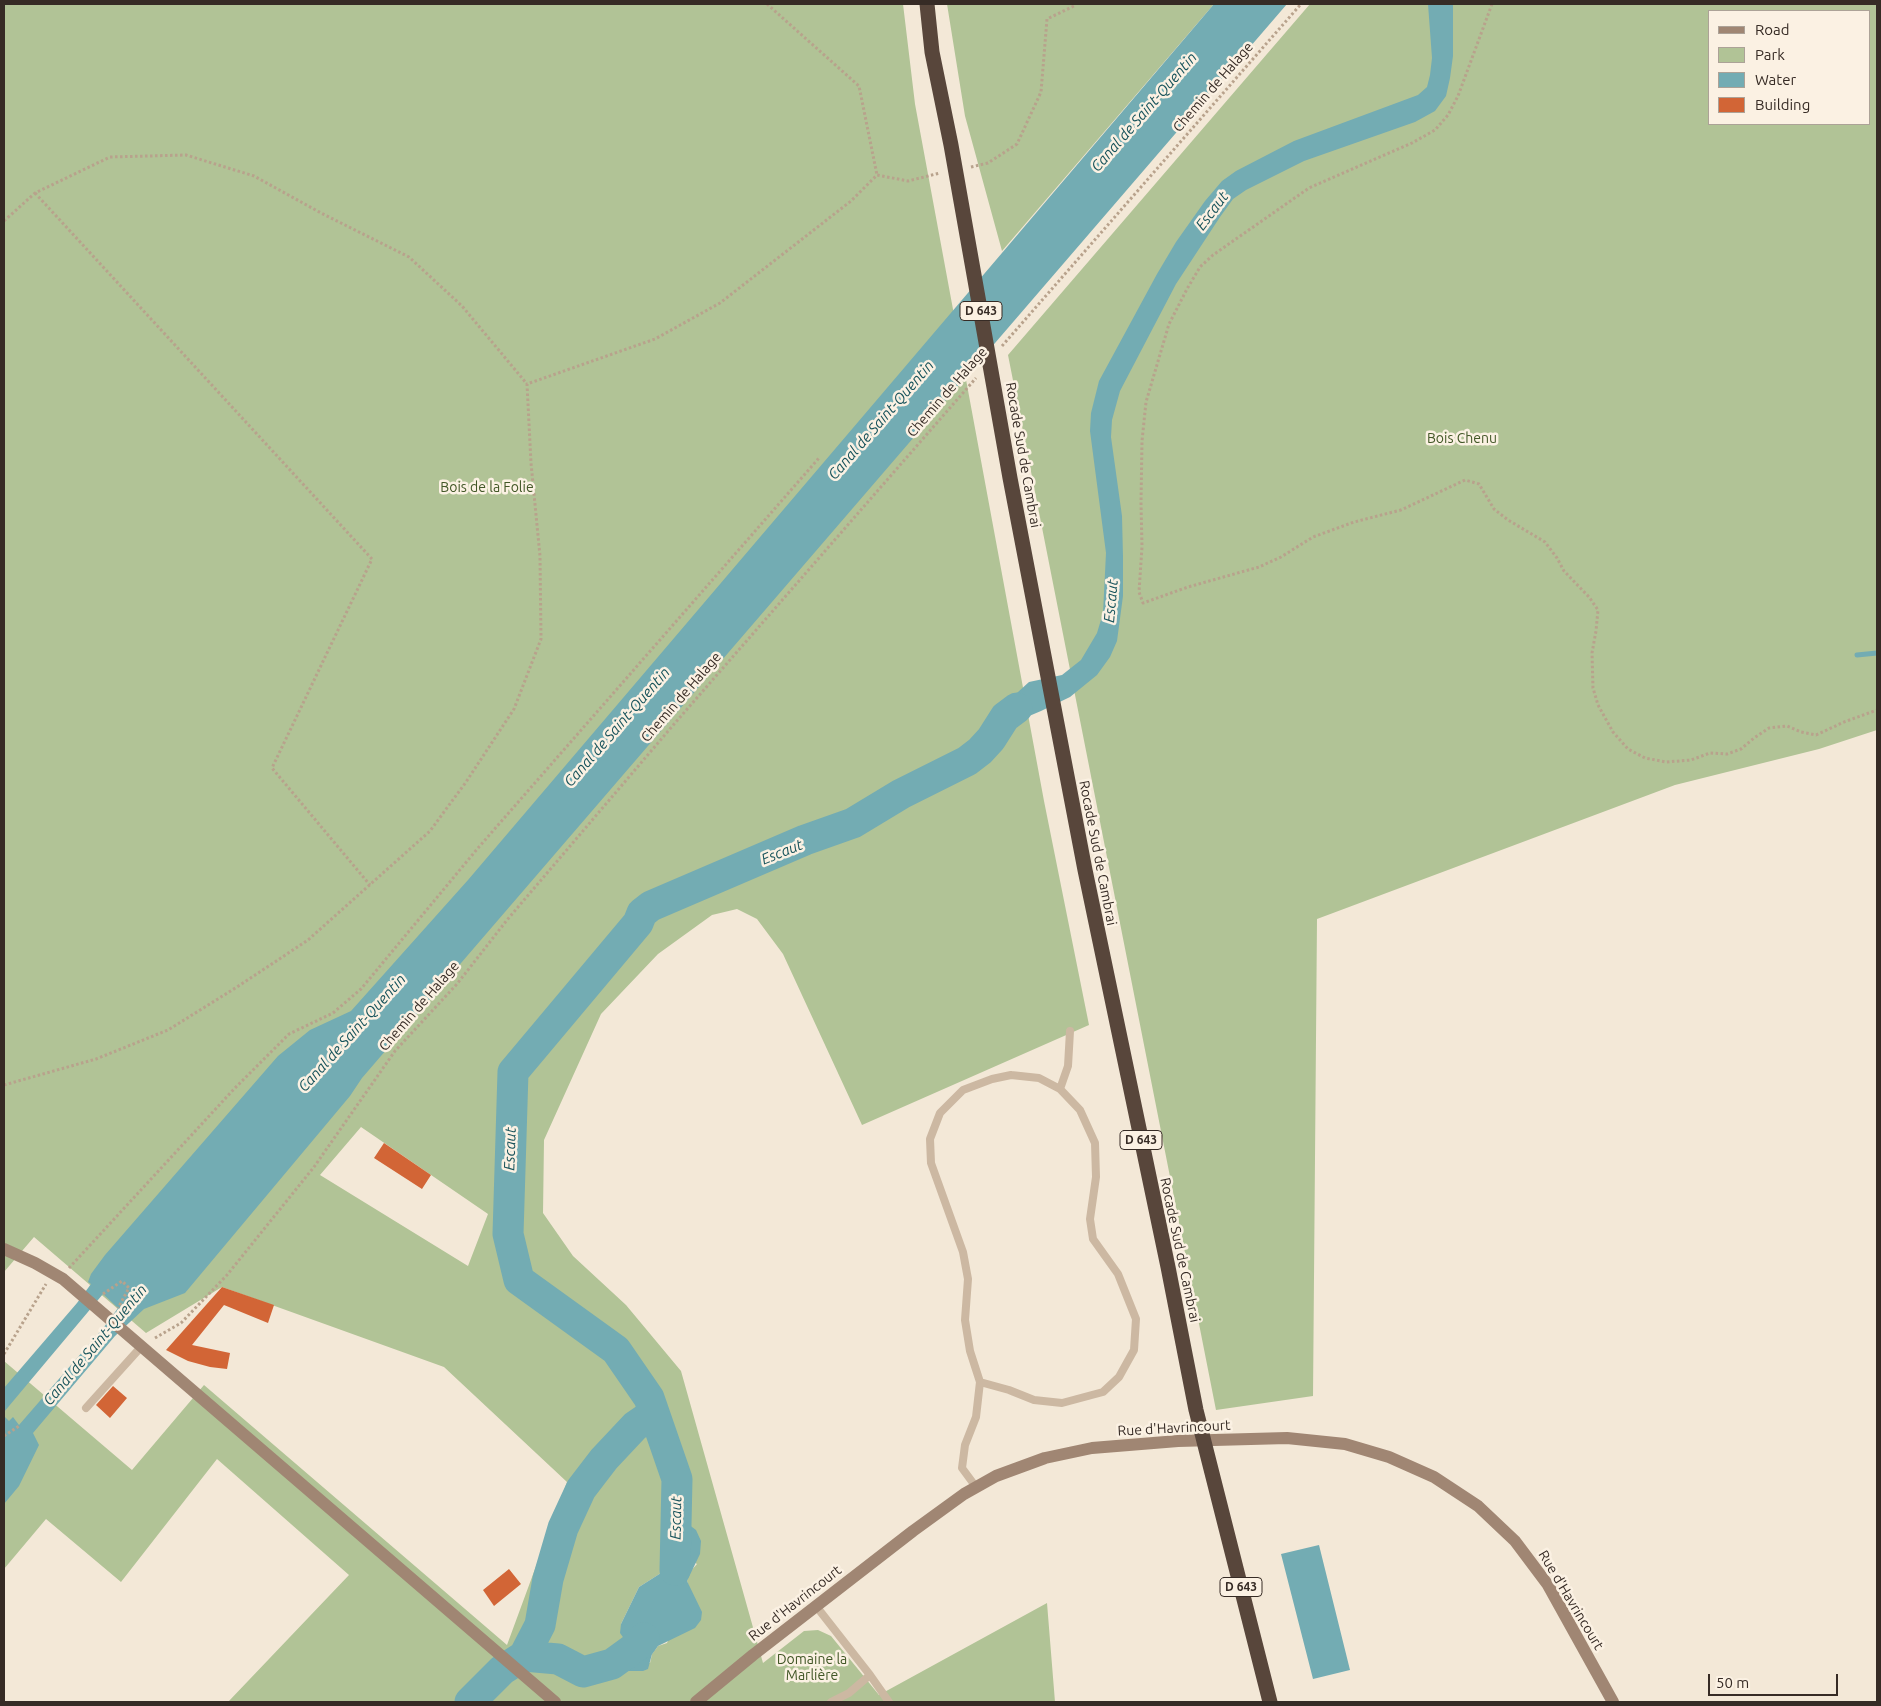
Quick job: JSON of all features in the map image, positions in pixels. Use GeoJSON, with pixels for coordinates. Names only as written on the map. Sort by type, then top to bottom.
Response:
{"type":"FeatureCollection","features":[{"type":"Feature","properties":{"kind":"highway","name":"Rocade Sud de Cambrai"},"geometry":{"type":"LineString","coordinates":[[927,4],[932,52],[951,145],[1010,478],[1085,870],[1196,1410],[1270,1702]]}},
{"type":"Feature","properties":{"kind":"street"},"geometry":{"type":"LineString","coordinates":[[4,1249],[59,1276],[554,1702]]}},
{"type":"Feature","properties":{"kind":"street","name":"Rue d'Havrincourt"},"geometry":{"type":"LineString","coordinates":[[696,1702],[929,1519],[976,1487],[1016,1468],[1045,1458],[1083,1450],[1129,1444],[1287,1438],[1345,1444],[1389,1457],[1420,1470],[1466,1497],[1515,1541],[1548,1585],[1612,1702]]}},
{"type":"Feature","properties":{"kind":"lane"},"geometry":{"type":"LineString","coordinates":[[1060,1089],[1068,1066],[1070,1031]]}},
{"type":"Feature","properties":{"kind":"lane"},"geometry":{"type":"LineString","coordinates":[[976,1487],[962,1468],[965,1445],[976,1418],[980,1382],[970,1351],[965,1320],[968,1279],[963,1252],[931,1163],[930,1139],[940,1113],[963,1090],[992,1079],[1011,1075],[1039,1078],[1060,1089],[1080,1110],[1095,1143],[1096,1177],[1090,1219],[1093,1239],[1118,1274],[1136,1319],[1134,1350],[1119,1377],[1103,1392],[1069,1402],[1034,1400],[1009,1390],[980,1382]]}},
{"type":"Feature","properties":{"kind":"lane"},"geometry":{"type":"LineString","coordinates":[[86,1408],[140,1345]]}},
{"type":"Feature","properties":{"kind":"lane"},"geometry":{"type":"LineString","coordinates":[[816,1606],[889,1702]]}},
{"type":"Feature","properties":{"kind":"lane"},"geometry":{"type":"LineString","coordinates":[[831,1702],[849,1693],[870,1675]]}},
{"type":"Feature","properties":{"kind":"path"},"geometry":{"type":"LineString","coordinates":[[767,4],[859,86],[877,175]]}},
{"type":"Feature","properties":{"kind":"path","name":"Chemin de Halage"},"geometry":{"type":"LineString","coordinates":[[999,350],[1301,4]]}},
{"type":"Feature","properties":{"kind":"path"},"geometry":{"type":"LineString","coordinates":[[1492,4],[1458,96],[1448,115],[1435,130],[1412,143],[1309,188],[1213,255],[1200,268],[1169,324],[1146,402],[1142,441],[1142,547],[1139,592],[1143,603],[1259,567],[1281,557],[1313,537],[1354,522],[1401,510],[1465,480],[1479,484],[1494,509],[1508,520],[1545,542],[1557,558],[1564,572],[1589,597],[1598,610],[1592,653],[1593,688],[1598,705],[1613,732],[1628,749],[1645,758],[1666,762],[1691,760],[1710,754],[1727,754],[1741,749],[1769,728],[1787,726],[1801,732],[1816,735],[1877,710]]}},
{"type":"Feature","properties":{"kind":"path"},"geometry":{"type":"LineString","coordinates":[[970,167],[988,163],[1018,144],[1041,92],[1047,18],[1076,5]]}},
{"type":"Feature","properties":{"kind":"path"},"geometry":{"type":"LineString","coordinates":[[4,221],[35,193],[110,157],[186,156],[254,176],[321,213],[408,257],[462,306],[527,384],[531,463],[540,556],[541,639],[514,709],[466,782],[430,831],[308,940],[238,987],[168,1030],[96,1059],[4,1085]]}},
{"type":"Feature","properties":{"kind":"path"},"geometry":{"type":"LineString","coordinates":[[877,175],[908,181],[943,173]]}},
{"type":"Feature","properties":{"kind":"path"},"geometry":{"type":"LineString","coordinates":[[527,384],[655,339],[720,303],[851,201],[877,175]]}},
{"type":"Feature","properties":{"kind":"path"},"geometry":{"type":"LineString","coordinates":[[35,193],[372,559],[272,768],[370,886]]}},
{"type":"Feature","properties":{"kind":"path","name":"Chemin de Halage"},"geometry":{"type":"LineString","coordinates":[[140,1345],[181,1322],[226,1275],[314,1167],[395,1051],[456,984],[506,920],[976,377]]}},
{"type":"Feature","properties":{"kind":"path"},"geometry":{"type":"LineString","coordinates":[[4,1354],[59,1276],[234,1089],[289,1034],[333,1013],[361,989],[478,848],[819,458]]}},
{"type":"Feature","properties":{"kind":"path"},"geometry":{"type":"LineString","coordinates":[[103,1294],[122,1281],[129,1288],[118,1308]]}},
{"type":"Feature","properties":{"kind":"path"},"geometry":{"type":"LineString","coordinates":[[4,1436],[19,1426]]}},
{"type":"Feature","properties":{"kind":"green space","name":"Bois de la Folie"},"geometry":{"type":"Polygon","coordinates":[[[4,4],[903,4],[915,104],[1044,801],[1089,1025],[862,1125],[783,954],[757,919],[737,909],[712,915],[658,954],[601,1014],[544,1140],[543,1213],[573,1256],[626,1305],[681,1371],[763,1663],[804,1631],[818,1630],[831,1636],[879,1695],[1047,1603],[1055,1702],[228,1702],[349,1575],[217,1459],[121,1582],[46,1519],[4,1569],[4,1361],[132,1470],[204,1385],[507,1645],[567,1482],[444,1367],[222,1287],[146,1333],[34,1237],[4,1272],[4,4]],[[361,1127],[320,1175],[468,1266],[488,1214],[361,1127]],[[669,1544],[668,1564],[661,1573],[639,1587],[621,1624],[626,1640],[613,1651],[650,1663],[652,1654],[658,1646],[667,1643],[690,1590],[687,1581],[689,1573],[697,1564],[669,1544]]]}},
{"type":"Feature","properties":{"kind":"green space"},"geometry":{"type":"Polygon","coordinates":[[[947,4],[1214,4],[1002,251],[965,116],[947,4]]]}},
{"type":"Feature","properties":{"kind":"green space","name":"Bois Chenu"},"geometry":{"type":"Polygon","coordinates":[[[1310,4],[1877,4],[1877,730],[1819,749],[1675,785],[1317,919],[1313,1396],[1216,1410],[1008,355],[1310,4]]]}},
{"type":"Feature","properties":{"kind":"water","name":"Canal de Saint-Quentin"},"geometry":{"type":"Polygon","coordinates":[[[1214,4],[1287,4],[362,1078],[350,1096],[185,1293],[144,1309],[115,1336],[33,1433],[39,1445],[19,1486],[4,1504],[4,1416],[9,1421],[13,1417],[19,1425],[104,1327],[118,1308],[103,1294],[4,1412],[4,1388],[77,1303],[91,1284],[88,1282],[91,1274],[105,1255],[278,1056],[310,1030],[351,1011],[468,880],[1214,4]]]}},
{"type":"Feature","properties":{"kind":"water"},"geometry":{"type":"Polygon","coordinates":[[[1428,4],[1453,4],[1453,56],[1450,78],[1446,96],[1435,111],[1415,122],[1304,161],[1246,190],[1233,199],[1176,284],[1120,391],[1112,420],[1111,437],[1122,516],[1123,557],[1123,596],[1117,641],[1110,657],[1097,675],[1070,697],[1022,719],[1011,727],[998,747],[981,730],[996,712],[1029,682],[1062,675],[1081,660],[1097,633],[1103,613],[1106,553],[1090,431],[1091,413],[1099,381],[1157,274],[1176,242],[1205,201],[1222,181],[1236,171],[1294,141],[1418,95],[1427,87],[1432,58],[1428,4]]]}},
{"type":"Feature","properties":{"kind":"water"},"geometry":{"type":"Polygon","coordinates":[[[679,1523],[688,1524],[696,1530],[701,1541],[700,1554],[687,1581],[702,1612],[701,1620],[695,1628],[658,1646],[652,1654],[648,1669],[643,1671],[621,1671],[613,1667],[611,1660],[613,1651],[625,1640],[620,1633],[621,1624],[639,1587],[661,1573],[668,1564],[669,1544],[674,1529],[679,1523]]]}},
{"type":"Feature","properties":{"kind":"water"},"geometry":{"type":"Polygon","coordinates":[[[1319,1545],[1350,1670],[1313,1679],[1281,1554],[1319,1545]]]}},
{"type":"Feature","properties":{"kind":"building"},"geometry":{"type":"Polygon","coordinates":[[[384,1143],[431,1175],[422,1189],[374,1158],[384,1143]]]}},
{"type":"Feature","properties":{"kind":"building"},"geometry":{"type":"Polygon","coordinates":[[[222,1287],[274,1305],[268,1323],[224,1305],[192,1345],[230,1353],[227,1369],[188,1361],[166,1350],[222,1287]]]}},
{"type":"Feature","properties":{"kind":"building"},"geometry":{"type":"Polygon","coordinates":[[[113,1386],[127,1398],[110,1418],[96,1405],[113,1386]]]}},
{"type":"Feature","properties":{"kind":"building"},"geometry":{"type":"Polygon","coordinates":[[[509,1569],[521,1584],[494,1606],[483,1590],[509,1569]]]}},
{"type":"Feature","properties":{"kind":"waterway"},"geometry":{"type":"LineString","coordinates":[[1857,655],[1877,653]]}},
{"type":"Feature","properties":{"kind":"waterway","name":"Escaut"},"geometry":{"type":"LineString","coordinates":[[675,1570],[677,1479],[649,1398],[616,1350],[519,1280],[508,1234],[513,1072],[638,923],[642,913],[651,906],[805,840],[853,823],[901,794],[967,761],[980,751],[991,739],[1005,717],[1017,708]]}},
{"type":"Feature","properties":{"kind":"waterway"},"geometry":{"type":"LineString","coordinates":[[524,1656],[540,1625],[548,1579],[563,1528],[581,1489],[604,1459],[635,1426],[654,1413]]}},
{"type":"Feature","properties":{"kind":"waterway","name":"Escaut"},"geometry":{"type":"LineString","coordinates":[[470,1702],[502,1670],[524,1656],[558,1659],[583,1672],[612,1664],[641,1643],[644,1638]]}},
{"type":"Feature","properties":{"kind":"park label","name":"Domaine la Marlière"},"geometry":{"type":"Point","coordinates":[812,1668]}}]}
